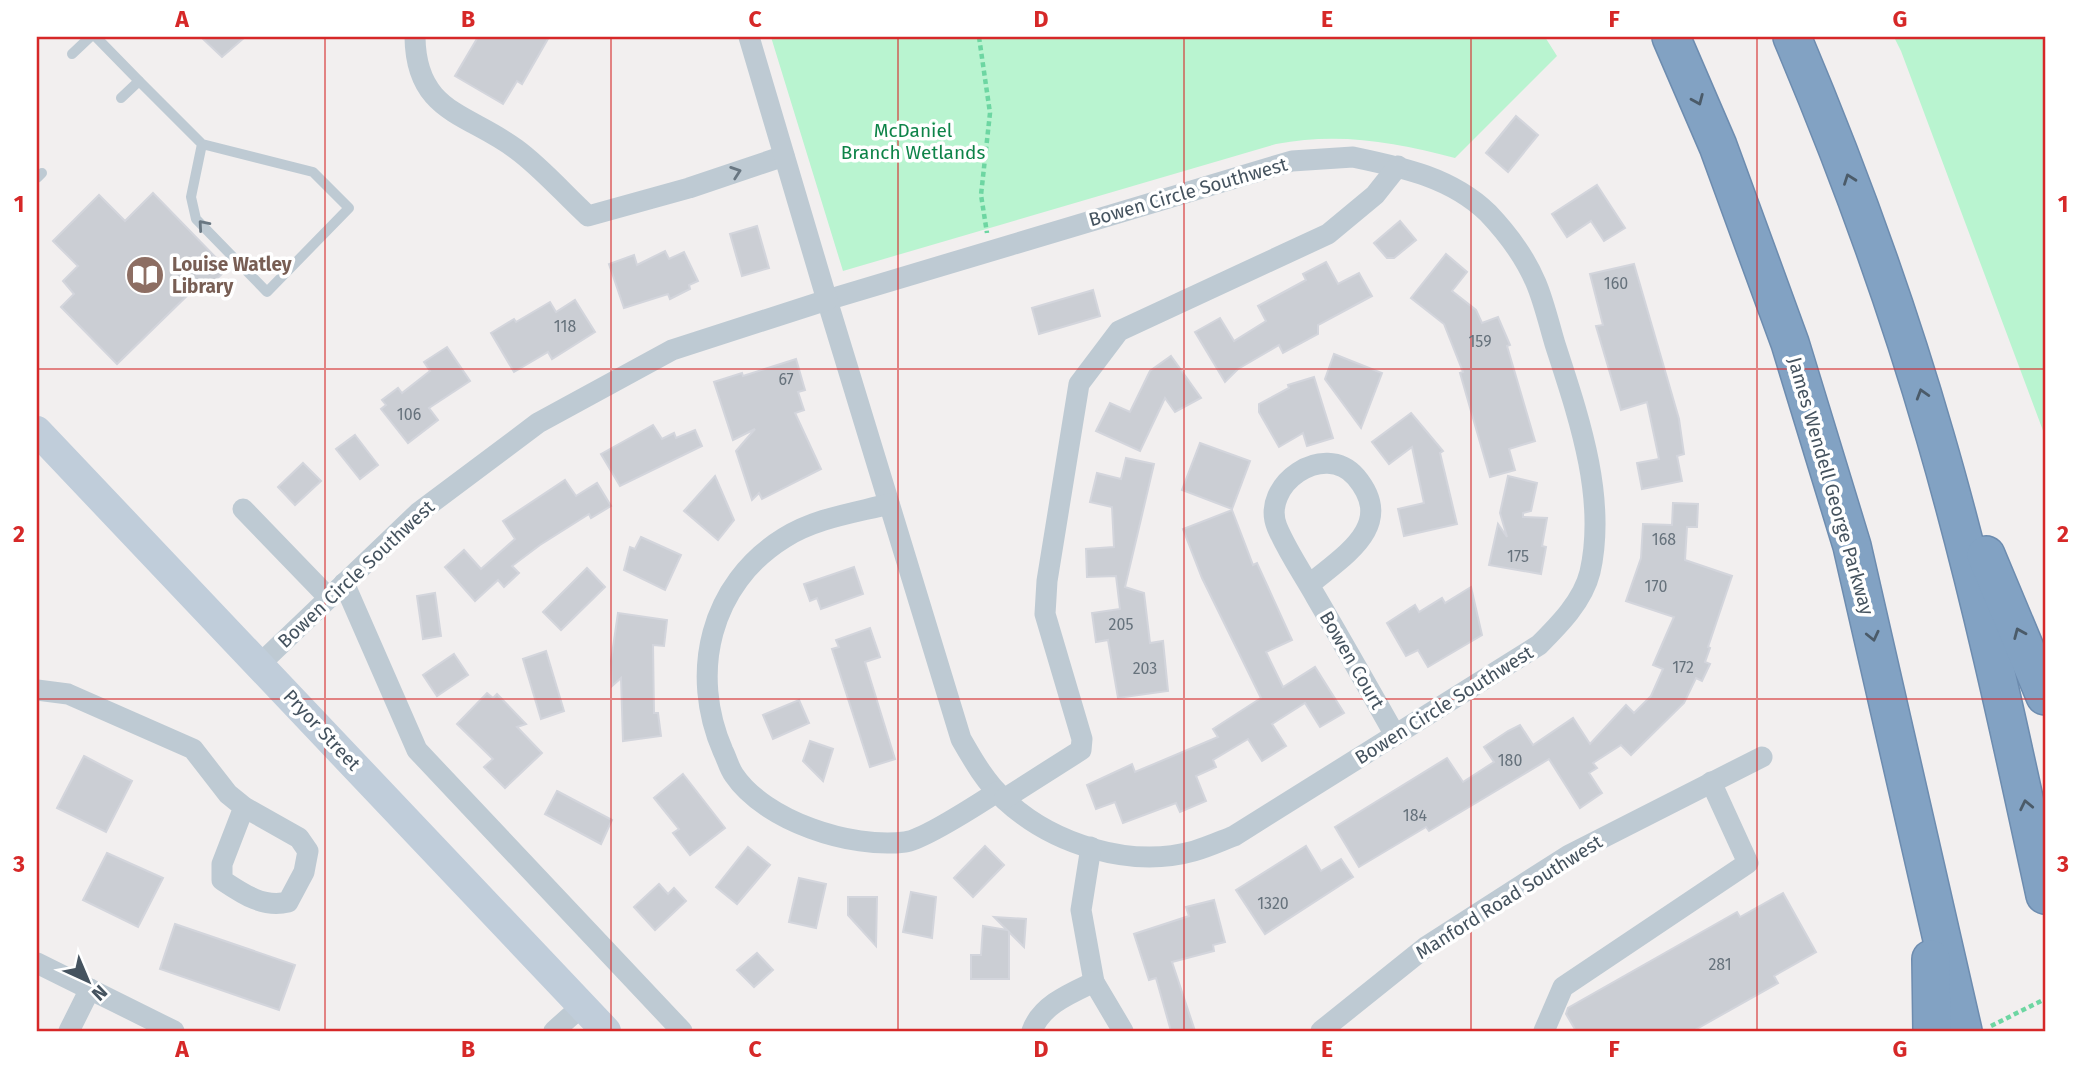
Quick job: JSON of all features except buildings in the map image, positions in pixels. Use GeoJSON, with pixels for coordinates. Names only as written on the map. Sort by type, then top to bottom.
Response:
{"type":"FeatureCollection","features":[{"type":"Feature","properties":{"kind":"highway","name":"James Wendell George Parkway"},"geometry":{"type":"LineString","coordinates":[[1671,37],[1718,146],[1790,343],[1852,546],[1925,860],[1938,957],[1963,1031]]}},
{"type":"Feature","properties":{"kind":"highway"},"geometry":{"type":"LineString","coordinates":[[1792,37],[1862,214],[1935,435],[1976,586],[2045,895]]}},
{"type":"Feature","properties":{"kind":"highway"},"geometry":{"type":"LineString","coordinates":[[1935,435],[2045,696]]}},
{"type":"Feature","properties":{"kind":"highway"},"geometry":{"type":"LineString","coordinates":[[1932,1031],[1938,957]]}},
{"type":"Feature","properties":{"kind":"main road","name":"Pryor Street"},"geometry":{"type":"LineString","coordinates":[[37,431],[606,1031]]}},
{"type":"Feature","properties":{"kind":"street"},"geometry":{"type":"LineString","coordinates":[[415,37],[415,60],[437,101],[469,124],[516,149],[588,216],[689,188],[784,156]]}},
{"type":"Feature","properties":{"kind":"street","name":"Bowen Circle Southwest"},"geometry":{"type":"LineString","coordinates":[[260,664],[418,513],[538,423],[672,350],[827,300],[1292,161],[1353,157],[1417,170],[1457,190],[1487,212],[1515,245],[1536,283],[1570,392],[1593,488],[1596,536],[1589,576],[1566,617],[1539,645],[1234,836],[1203,848],[1154,857],[1116,853],[1072,842],[1035,824],[1001,795],[978,768],[961,739],[827,300],[749,37]]}},
{"type":"Feature","properties":{"kind":"street"},"geometry":{"type":"LineString","coordinates":[[889,504],[816,522],[783,538],[729,591],[715,625],[705,666],[713,727],[734,776],[772,811],[839,839],[906,842],[1001,795],[1081,750],[1082,740],[1045,614],[1047,581],[1079,384],[1119,331],[1328,234],[1375,195],[1398,166]]}},
{"type":"Feature","properties":{"kind":"street","name":"Bowen Court"},"geometry":{"type":"LineString","coordinates":[[1309,585],[1357,544],[1368,529],[1372,511],[1365,492],[1354,475],[1340,467],[1320,463],[1301,469],[1282,487],[1273,508],[1276,525],[1309,585],[1395,735]]}},
{"type":"Feature","properties":{"kind":"street"},"geometry":{"type":"LineString","coordinates":[[243,509],[336,591],[417,750],[682,1031]]}},
{"type":"Feature","properties":{"kind":"street"},"geometry":{"type":"LineString","coordinates":[[37,690],[68,694],[193,749],[228,794],[244,807],[299,838],[308,851],[304,872],[288,902],[272,906],[240,892],[222,880],[222,864],[244,807]]}},
{"type":"Feature","properties":{"kind":"street","name":"Manford Road Southwest"},"geometry":{"type":"LineString","coordinates":[[1321,1031],[1427,946],[1558,862],[1762,757]]}},
{"type":"Feature","properties":{"kind":"street"},"geometry":{"type":"LineString","coordinates":[[1544,1031],[1563,987],[1748,863],[1712,782]]}},
{"type":"Feature","properties":{"kind":"street"},"geometry":{"type":"LineString","coordinates":[[1091,847],[1081,910],[1094,982],[1123,1031]]}},
{"type":"Feature","properties":{"kind":"street"},"geometry":{"type":"LineString","coordinates":[[37,963],[174,1031]]}},
{"type":"Feature","properties":{"kind":"street"},"geometry":{"type":"LineString","coordinates":[[1032,1031],[1051,1005],[1094,982]]}},
{"type":"Feature","properties":{"kind":"street"},"geometry":{"type":"LineString","coordinates":[[69,1031],[90,989]]}},
{"type":"Feature","properties":{"kind":"street"},"geometry":{"type":"LineString","coordinates":[[554,1031],[582,1006]]}},
{"type":"Feature","properties":{"kind":"lane"},"geometry":{"type":"LineString","coordinates":[[72,54],[90,37]]}},
{"type":"Feature","properties":{"kind":"lane"},"geometry":{"type":"LineString","coordinates":[[96,37],[202,144],[313,172],[349,208],[267,292],[196,219],[191,197],[202,144]]}},
{"type":"Feature","properties":{"kind":"lane"},"geometry":{"type":"LineString","coordinates":[[121,98],[139,81]]}},
{"type":"Feature","properties":{"kind":"path"},"geometry":{"type":"LineString","coordinates":[[979,37],[990,113],[981,195],[990,251]]}},
{"type":"Feature","properties":{"kind":"path"},"geometry":{"type":"LineString","coordinates":[[1980,1031],[2045,999]]}},
{"type":"Feature","properties":{"kind":"green space","name":"McDaniel Branch Wetlands"},"geometry":{"type":"Polygon","coordinates":[[[771,37],[1545,37],[1557,56],[1455,158],[1366,140],[1299,140],[1276,144],[843,271],[771,37]]]}},
{"type":"Feature","properties":{"kind":"green space"},"geometry":{"type":"Polygon","coordinates":[[[1894,37],[2045,37],[2045,436],[1901,51],[1894,37]]]}},
{"type":"Feature","properties":{"kind":"place","name":"Louise Watley Library"},"geometry":{"type":"Point","coordinates":[145,275]}}]}
